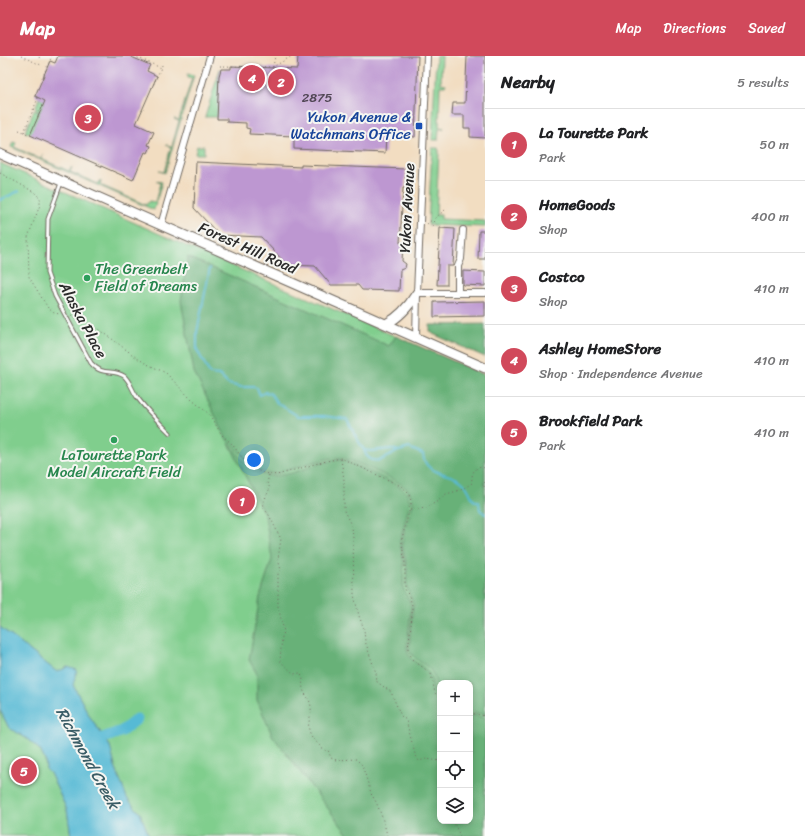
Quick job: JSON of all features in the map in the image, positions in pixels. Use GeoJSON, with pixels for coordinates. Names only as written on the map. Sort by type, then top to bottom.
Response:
{"type":"FeatureCollection","features":[{"type":"Feature","properties":{"kind":"street"},"geometry":{"type":"LineString","coordinates":[[161,225],[210,56]]}},
{"type":"Feature","properties":{"kind":"street","name":"Yukon Avenue"},"geometry":{"type":"LineString","coordinates":[[416,338],[427,56]]}},
{"type":"Feature","properties":{"kind":"street","name":"Forest Hill Road"},"geometry":{"type":"LineString","coordinates":[[0,154],[485,368]]}},
{"type":"Feature","properties":{"kind":"street"},"geometry":{"type":"LineString","coordinates":[[458,293],[458,266],[461,259],[463,230]]}},
{"type":"Feature","properties":{"kind":"street"},"geometry":{"type":"LineString","coordinates":[[386,324],[394,320],[403,312],[417,293],[485,293]]}},
{"type":"Feature","properties":{"kind":"lane","name":"Alaska Place"},"geometry":{"type":"LineString","coordinates":[[62,181],[48,219],[48,273],[55,296],[84,353],[96,369],[100,371],[117,373],[128,380],[136,396],[170,433]]}},
{"type":"Feature","properties":{"kind":"path"},"geometry":{"type":"LineString","coordinates":[[21,56],[41,65]]}},
{"type":"Feature","properties":{"kind":"path"},"geometry":{"type":"LineString","coordinates":[[42,78],[52,56]]}},
{"type":"Feature","properties":{"kind":"path"},"geometry":{"type":"LineString","coordinates":[[134,56],[161,68]]}},
{"type":"Feature","properties":{"kind":"path"},"geometry":{"type":"LineString","coordinates":[[273,67],[275,56]]}},
{"type":"Feature","properties":{"kind":"path"},"geometry":{"type":"LineString","coordinates":[[220,66],[273,67],[292,56]]}},
{"type":"Feature","properties":{"kind":"path"},"geometry":{"type":"LineString","coordinates":[[152,88],[163,63]]}},
{"type":"Feature","properties":{"kind":"path"},"geometry":{"type":"LineString","coordinates":[[24,132],[38,98],[34,96],[35,94]]}},
{"type":"Feature","properties":{"kind":"path"},"geometry":{"type":"LineString","coordinates":[[34,109],[40,112]]}},
{"type":"Feature","properties":{"kind":"path"},"geometry":{"type":"LineString","coordinates":[[19,130],[30,135]]}},
{"type":"Feature","properties":{"kind":"path"},"geometry":{"type":"LineString","coordinates":[[0,173],[34,192],[40,198],[40,205],[28,237],[29,277],[48,308],[54,313],[75,316],[99,329],[137,358],[166,373],[191,399],[210,414],[220,433],[247,464],[263,473],[277,475],[340,458],[401,486],[406,490],[411,499],[410,510],[402,538],[405,563],[405,589],[412,605],[408,649],[412,659],[431,674],[435,693],[437,695]]}},
{"type":"Feature","properties":{"kind":"path"},"geometry":{"type":"LineString","coordinates":[[427,224],[445,210]]}},
{"type":"Feature","properties":{"kind":"path"},"geometry":{"type":"LineString","coordinates":[[433,226],[434,219]]}},
{"type":"Feature","properties":{"kind":"path"},"geometry":{"type":"LineString","coordinates":[[340,458],[344,480],[344,511],[352,527],[354,595],[364,629],[365,641],[376,673],[377,682],[391,692],[401,716],[406,720],[415,754],[419,761],[426,759],[437,761]]}},
{"type":"Feature","properties":{"kind":"path"},"geometry":{"type":"LineString","coordinates":[[410,510],[426,508],[446,494],[461,490],[472,483],[471,475],[475,470],[482,467],[485,468]]}},
{"type":"Feature","properties":{"kind":"path"},"geometry":{"type":"LineString","coordinates":[[269,474],[267,483],[270,488],[263,506],[281,539],[278,559],[281,570],[278,573],[278,606],[284,632],[282,637],[280,661],[294,674],[300,673],[303,678],[302,684],[304,694],[310,702],[312,710],[309,720],[309,731],[314,742],[321,746],[323,750],[328,750],[331,758],[336,760],[356,759],[362,765],[372,796],[376,799],[376,804],[385,821],[387,836]]}},
{"type":"Feature","properties":{"kind":"path"},"geometry":{"type":"LineString","coordinates":[[485,482],[485,490]]}},
{"type":"Feature","properties":{"kind":"path"},"geometry":{"type":"LineString","coordinates":[[473,714],[485,716]]}},
{"type":"Feature","properties":{"kind":"path"},"geometry":{"type":"LineString","coordinates":[[454,824],[460,836]]}},
{"type":"Feature","properties":{"kind":"green space"},"geometry":{"type":"Polygon","coordinates":[[[436,56],[442,56],[441,83],[446,84],[445,86],[440,86],[439,127],[444,128],[439,129],[438,140],[432,140],[436,56]]]}},
{"type":"Feature","properties":{"kind":"green space"},"geometry":{"type":"Polygon","coordinates":[[[220,69],[218,117],[205,117],[220,69]]]}},
{"type":"Feature","properties":{"kind":"green space"},"geometry":{"type":"Polygon","coordinates":[[[188,73],[194,75],[165,173],[159,171],[164,172],[171,147],[166,145],[172,146],[179,121],[174,119],[179,120],[192,78],[188,77],[188,73]]]}},
{"type":"Feature","properties":{"kind":"green space"},"geometry":{"type":"Polygon","coordinates":[[[39,98],[45,101],[40,112],[35,109],[39,98]]]}},
{"type":"Feature","properties":{"kind":"green space"},"geometry":{"type":"Polygon","coordinates":[[[34,110],[40,113],[31,134],[25,132],[34,110]]]}},
{"type":"Feature","properties":{"kind":"green space"},"geometry":{"type":"Polygon","coordinates":[[[13,142],[16,143],[14,147],[40,159],[43,154],[41,159],[69,171],[72,167],[70,172],[98,184],[101,180],[100,185],[146,205],[149,201],[155,202],[160,183],[156,181],[162,182],[154,210],[11,147],[13,142]]]}},
{"type":"Feature","properties":{"kind":"green space"},"geometry":{"type":"Polygon","coordinates":[[[197,146],[204,146],[204,154],[195,154],[197,146]]]}},
{"type":"Feature","properties":{"kind":"green space"},"geometry":{"type":"Polygon","coordinates":[[[432,148],[438,148],[439,151],[436,215],[441,215],[441,219],[485,221],[485,227],[428,225],[432,148]]]}},
{"type":"Feature","properties":{"kind":"green space"},"geometry":{"type":"Polygon","coordinates":[[[0,163],[189,247],[485,375],[485,836],[149,836],[140,813],[127,798],[115,767],[110,746],[90,717],[73,685],[68,667],[57,672],[0,627],[0,163]]]}},
{"type":"Feature","properties":{"kind":"green space"},"geometry":{"type":"Polygon","coordinates":[[[188,257],[389,346],[396,336],[485,375],[485,715],[473,712],[473,680],[437,680],[437,691],[431,671],[413,656],[409,649],[413,604],[406,585],[407,568],[402,544],[404,532],[413,504],[412,497],[408,490],[396,481],[344,458],[320,461],[279,473],[269,473],[254,468],[227,440],[194,372],[181,301],[188,257]]]}},
{"type":"Feature","properties":{"kind":"green space"},"geometry":{"type":"Polygon","coordinates":[[[485,324],[485,357],[433,334],[430,331],[430,325],[485,324]]]}},
{"type":"Feature","properties":{"kind":"green space"},"geometry":{"type":"Polygon","coordinates":[[[229,443],[247,465],[262,474],[271,476],[281,475],[321,463],[340,460],[383,478],[399,486],[405,491],[409,497],[410,503],[400,541],[404,564],[403,588],[411,607],[407,648],[410,657],[426,669],[431,676],[437,698],[437,824],[473,824],[473,715],[485,718],[485,836],[349,836],[272,735],[257,700],[257,674],[249,660],[260,597],[272,559],[265,516],[229,443]]]}},
{"type":"Feature","properties":{"kind":"green space"},"geometry":{"type":"Polygon","coordinates":[[[0,710],[9,728],[26,738],[40,750],[45,760],[46,769],[50,773],[67,810],[71,836],[0,836],[0,710]]]}},
{"type":"Feature","properties":{"kind":"water","name":"Richmond Creek"},"geometry":{"type":"Polygon","coordinates":[[[0,627],[57,672],[68,667],[77,670],[73,685],[90,717],[110,746],[115,767],[127,798],[140,813],[149,836],[71,836],[67,810],[50,773],[46,769],[45,760],[40,750],[26,738],[9,728],[0,710],[0,627]]]}},
{"type":"Feature","properties":{"kind":"building"},"geometry":{"type":"Polygon","coordinates":[[[58,56],[129,56],[150,65],[147,71],[157,76],[136,124],[154,132],[148,145],[151,146],[148,153],[145,152],[133,180],[30,135],[45,101],[35,96],[50,61],[55,63],[58,56]]]}},
{"type":"Feature","properties":{"kind":"building"},"geometry":{"type":"Polygon","coordinates":[[[298,56],[418,56],[415,137],[386,136],[385,153],[294,149],[294,136],[249,134],[250,129],[246,128],[246,123],[227,122],[227,119],[217,119],[219,76],[221,69],[231,69],[231,66],[297,69],[298,56]]]}},
{"type":"Feature","properties":{"kind":"building"},"geometry":{"type":"Polygon","coordinates":[[[467,56],[485,56],[485,138],[470,137],[470,128],[464,128],[464,115],[452,115],[453,103],[465,103],[467,56]]]}},
{"type":"Feature","properties":{"kind":"building"},"geometry":{"type":"Polygon","coordinates":[[[196,162],[301,167],[301,165],[406,169],[405,188],[403,188],[400,243],[403,243],[402,261],[406,264],[405,268],[400,270],[399,291],[362,290],[358,285],[331,285],[315,266],[287,265],[261,237],[219,235],[194,208],[196,162]]]}},
{"type":"Feature","properties":{"kind":"building"},"geometry":{"type":"Polygon","coordinates":[[[440,228],[455,229],[453,266],[447,266],[447,285],[437,285],[440,228]]]}},
{"type":"Feature","properties":{"kind":"building"},"geometry":{"type":"Polygon","coordinates":[[[479,231],[485,231],[485,259],[478,259],[479,231]]]}},
{"type":"Feature","properties":{"kind":"building"},"geometry":{"type":"Polygon","coordinates":[[[463,271],[485,272],[485,286],[463,285],[463,271]]]}},
{"type":"Feature","properties":{"kind":"building"},"geometry":{"type":"Polygon","coordinates":[[[485,301],[485,316],[434,317],[434,302],[485,301]]]}},
{"type":"Feature","properties":{"kind":"waterway"},"geometry":{"type":"LineString","coordinates":[[0,200],[19,191]]}},
{"type":"Feature","properties":{"kind":"waterway"},"geometry":{"type":"LineString","coordinates":[[210,268],[197,332],[197,350],[210,374],[219,375],[228,384],[257,388],[260,395],[265,392],[271,394],[277,403],[298,416],[324,416],[347,419],[364,450],[370,451],[391,449],[399,451],[409,448],[423,454],[425,461],[432,470],[461,481],[465,485],[473,500],[479,502],[480,510],[485,514]]}},
{"type":"Feature","properties":{"kind":"waterway"},"geometry":{"type":"LineString","coordinates":[[364,450],[367,456],[374,461],[384,459],[398,451]]}},
{"type":"Feature","properties":{"kind":"waterway","name":"Richmond Creek"},"geometry":{"type":"LineString","coordinates":[[90,743],[122,731],[137,719]]}},
{"type":"Feature","properties":{"kind":"place","name":"Ashley HomeStore"},"geometry":{"type":"Point","coordinates":[252,78]}},
{"type":"Feature","properties":{"kind":"place","name":"HomeGoods"},"geometry":{"type":"Point","coordinates":[281,82]}},
{"type":"Feature","properties":{"kind":"place","name":"Costco"},"geometry":{"type":"Point","coordinates":[88,118]}},
{"type":"Feature","properties":{"kind":"place","name":"Yukon Avenue & Watchmans Office"},"geometry":{"type":"Point","coordinates":[419,126]}},
{"type":"Feature","properties":{"kind":"place","name":"The Greenbelt Field of Dreams"},"geometry":{"type":"Point","coordinates":[87,278]}},
{"type":"Feature","properties":{"kind":"place","name":"LaTourette Park Model Aircraft Field"},"geometry":{"type":"Point","coordinates":[114,440]}},
{"type":"Feature","properties":{"kind":"place","name":"La Tourette Park"},"geometry":{"type":"Point","coordinates":[242,501]}},
{"type":"Feature","properties":{"kind":"place","name":"Brookfield Park"},"geometry":{"type":"Point","coordinates":[24,771]}}]}
